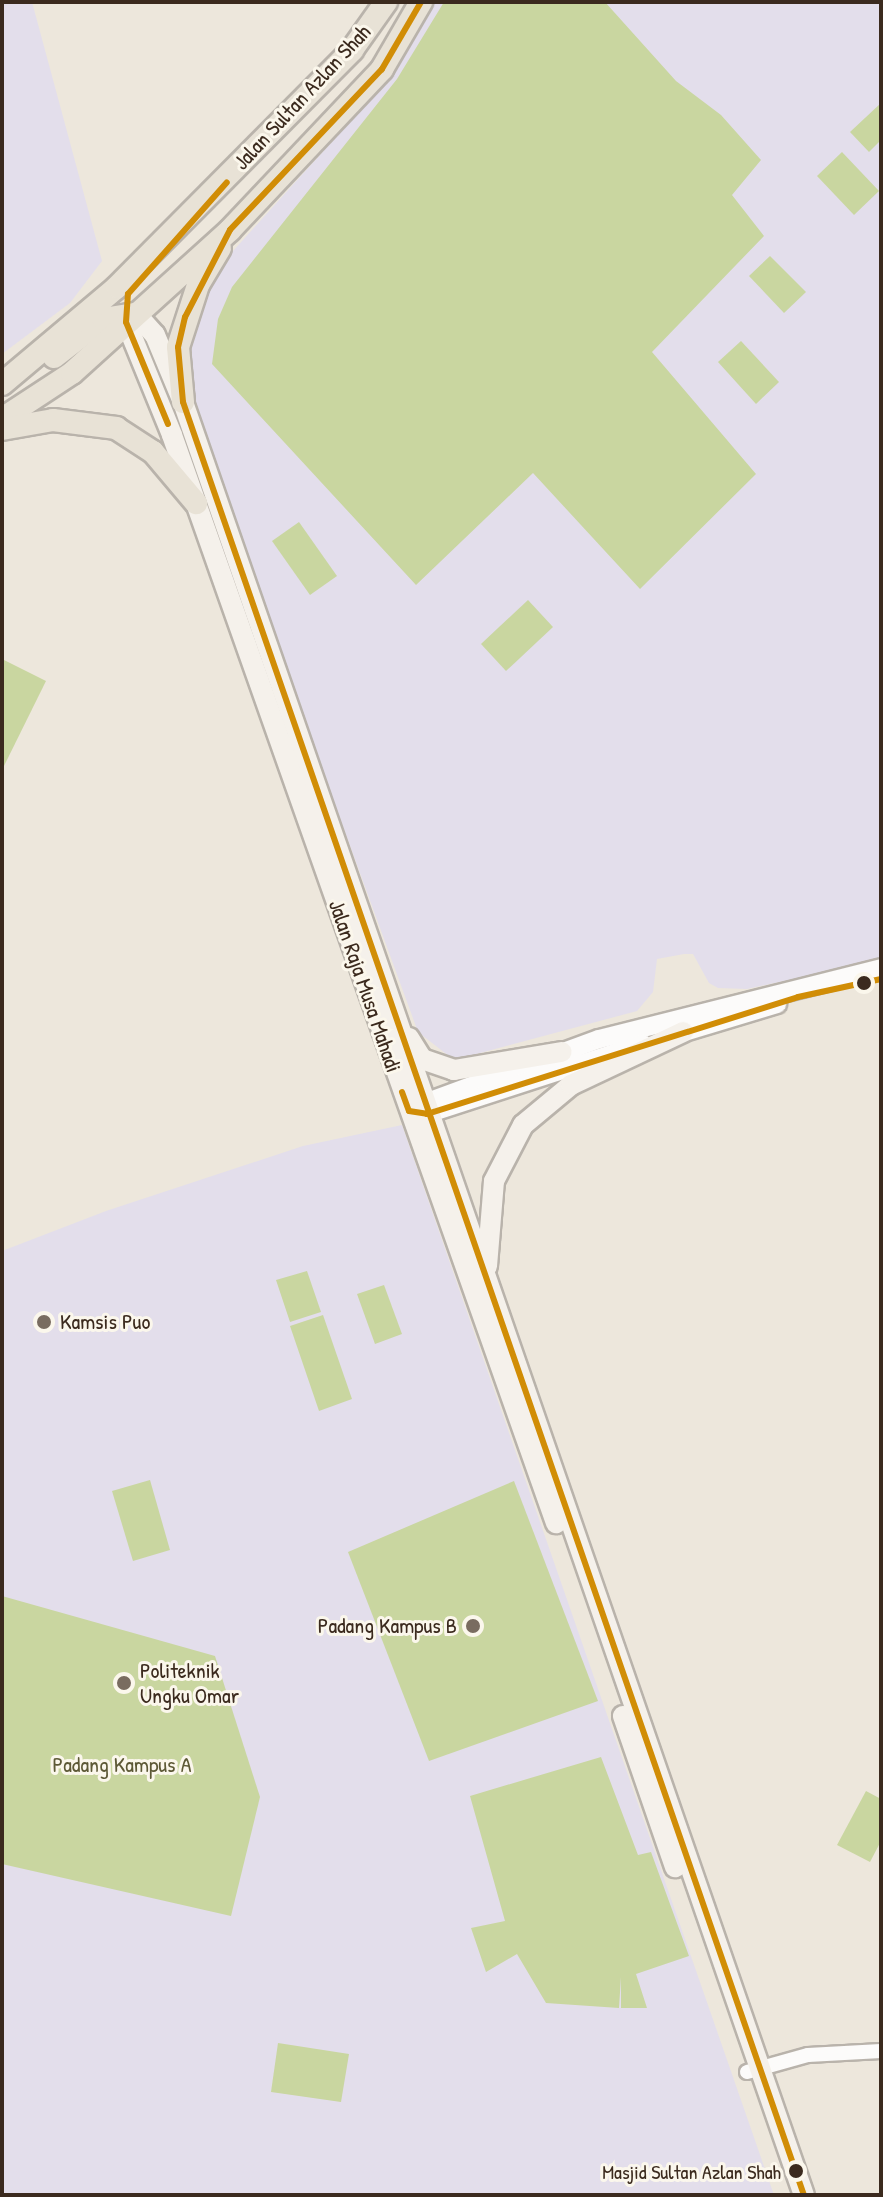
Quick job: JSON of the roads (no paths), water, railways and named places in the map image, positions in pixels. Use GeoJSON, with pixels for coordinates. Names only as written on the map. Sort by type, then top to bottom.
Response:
{"type":"FeatureCollection","features":[{"type":"Feature","properties":{"kind":"main road","name":"Jalan Sultan Azlan Shah"},"geometry":{"type":"LineString","coordinates":[[3,384],[117,287],[352,50],[386,2]]}},
{"type":"Feature","properties":{"kind":"main road","name":"Jalan Sultan Azlan Shah"},"geometry":{"type":"LineString","coordinates":[[2,419],[72,373],[129,317],[230,230],[382,69],[421,2]]}},
{"type":"Feature","properties":{"kind":"main road"},"geometry":{"type":"LineString","coordinates":[[3,384],[64,351],[103,319],[129,317],[128,294],[258,145]]}},
{"type":"Feature","properties":{"kind":"main road"},"geometry":{"type":"LineString","coordinates":[[183,402],[178,347],[185,317],[230,230]]}},
{"type":"Feature","properties":{"kind":"main road","name":"Jalan Raja Musa Mahadi"},"geometry":{"type":"LineString","coordinates":[[129,317],[155,335],[183,402],[392,1007],[420,1108],[753,2070],[790,2195]]}},
{"type":"Feature","properties":{"kind":"main road","name":"Jalan Raja Musa Mahadi"},"geometry":{"type":"LineString","coordinates":[[129,317],[490,1292],[523,1408]]}},
{"type":"Feature","properties":{"kind":"main road"},"geometry":{"type":"LineString","coordinates":[[2,429],[53,420],[116,428],[153,452],[196,503]]}},
{"type":"Feature","properties":{"kind":"main road"},"geometry":{"type":"LineString","coordinates":[[392,1007],[422,1059],[438,1067],[471,1070],[562,1052]]}},
{"type":"Feature","properties":{"kind":"main road"},"geometry":{"type":"LineString","coordinates":[[490,1292],[485,1250],[494,1181],[523,1125],[571,1085],[683,1032]]}},
{"type":"Feature","properties":{"kind":"main road","name":"Jalan Raja Musa Mahadi"},"geometry":{"type":"LineString","coordinates":[[753,2070],[804,2195]]}},
{"type":"Feature","properties":{"kind":"street"},"geometry":{"type":"LineString","coordinates":[[420,1108],[562,1052],[679,1016],[881,968]]}},
{"type":"Feature","properties":{"kind":"street"},"geometry":{"type":"LineString","coordinates":[[420,1108],[798,997],[881,979]]}},
{"type":"Feature","properties":{"kind":"street"},"geometry":{"type":"LineString","coordinates":[[753,2070],[808,2055],[881,2051]]}},
{"type":"Feature","properties":{"kind":"place","name":"Kamsis Puo"},"geometry":{"type":"Point","coordinates":[44,1322]}},
{"type":"Feature","properties":{"kind":"place","name":"Padang Kampus B"},"geometry":{"type":"Point","coordinates":[473,1626]}},
{"type":"Feature","properties":{"kind":"place","name":"Politeknik Ungku Omar"},"geometry":{"type":"Point","coordinates":[124,1683]}},
{"type":"Feature","properties":{"kind":"place","name":"Masjid Sultan Azlan Shah"},"geometry":{"type":"Point","coordinates":[796,2171]}},
{"type":"Feature","properties":{"kind":"park label","name":"Padang Kampus A"},"geometry":{"type":"Point","coordinates":[122,1765]}}]}
